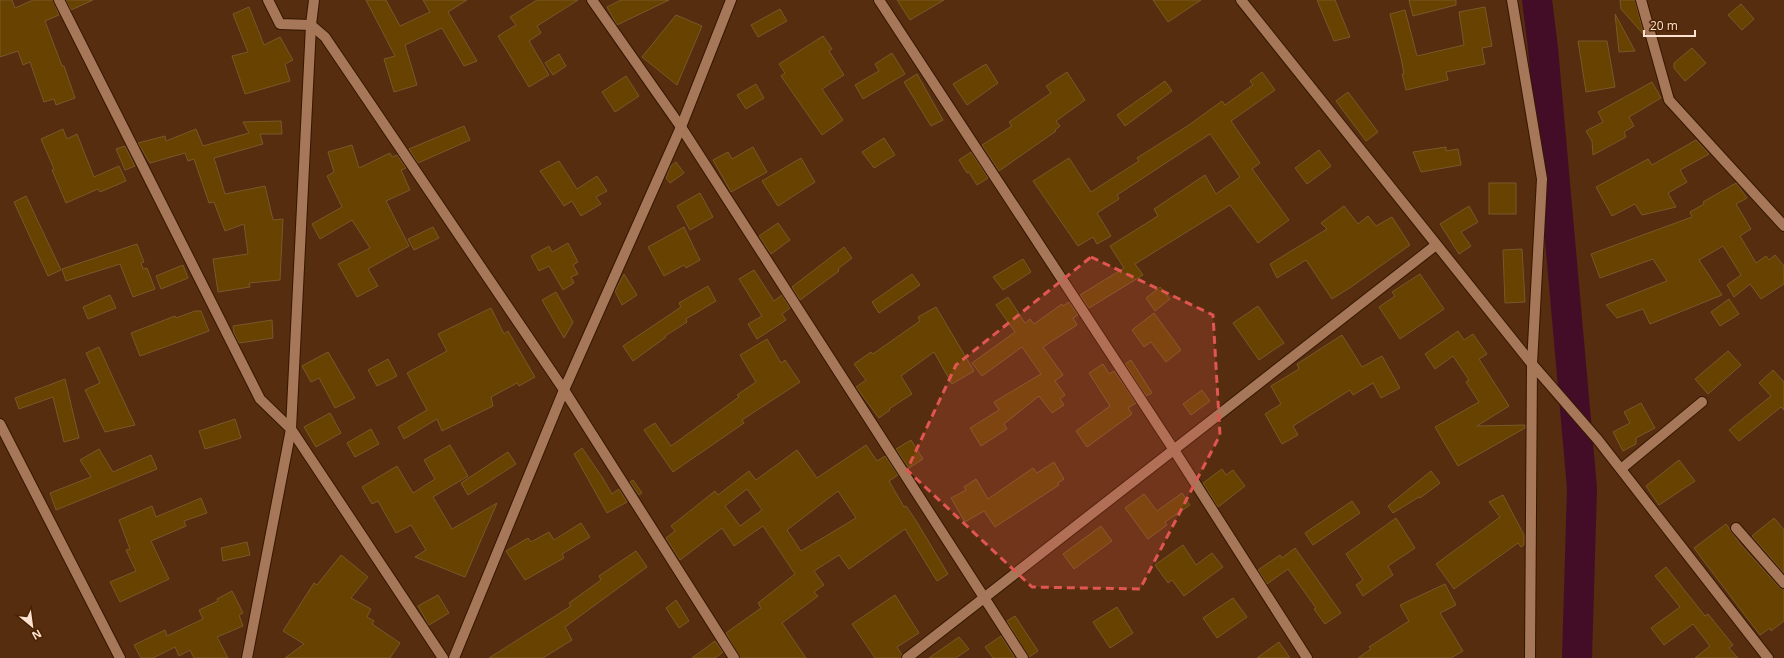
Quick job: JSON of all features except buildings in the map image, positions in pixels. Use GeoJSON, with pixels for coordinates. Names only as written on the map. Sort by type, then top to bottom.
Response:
{"type":"FeatureCollection","features":[{"type":"Feature","properties":{"kind":"street"},"geometry":{"type":"LineString","coordinates":[[59,0],[260,399],[291,430],[443,658]]}},
{"type":"Feature","properties":{"kind":"street"},"geometry":{"type":"LineString","coordinates":[[268,0],[280,24],[311,25],[324,37],[564,390],[734,658]]}},
{"type":"Feature","properties":{"kind":"street"},"geometry":{"type":"LineString","coordinates":[[247,658],[291,430],[311,25],[314,0]]}},
{"type":"Feature","properties":{"kind":"street"},"geometry":{"type":"LineString","coordinates":[[592,0],[681,127],[1023,658]]}},
{"type":"Feature","properties":{"kind":"street"},"geometry":{"type":"LineString","coordinates":[[454,658],[564,390],[681,127],[731,0]]}},
{"type":"Feature","properties":{"kind":"street"},"geometry":{"type":"LineString","coordinates":[[879,0],[1174,450],[1307,658]]}},
{"type":"Feature","properties":{"kind":"street"},"geometry":{"type":"LineString","coordinates":[[1241,0],[1532,364],[1598,440],[1768,658]]}},
{"type":"Feature","properties":{"kind":"street"},"geometry":{"type":"LineString","coordinates":[[1512,0],[1542,179],[1532,364],[1530,658]]}},
{"type":"Feature","properties":{"kind":"street"},"geometry":{"type":"LineString","coordinates":[[1641,0],[1669,100],[1784,226]]}},
{"type":"Feature","properties":{"kind":"street"},"geometry":{"type":"LineString","coordinates":[[907,658],[1436,245]]}},
{"type":"Feature","properties":{"kind":"street"},"geometry":{"type":"LineString","coordinates":[[1621,469],[1702,402]]}},
{"type":"Feature","properties":{"kind":"street"},"geometry":{"type":"LineString","coordinates":[[0,424],[120,658]]}},
{"type":"Feature","properties":{"kind":"street"},"geometry":{"type":"LineString","coordinates":[[1736,528],[1784,583]]}},
{"type":"Feature","properties":{"kind":"highlighted area"},"geometry":{"type":"Polygon","coordinates":[[[1091,257],[1213,315],[1220,435],[1140,589],[1032,587],[907,470],[956,365],[1091,257]]]}},
{"type":"Feature","properties":{"kind":"waterway"},"geometry":{"type":"LineString","coordinates":[[1537,0],[1543,48],[1582,488],[1577,658]]}}]}
